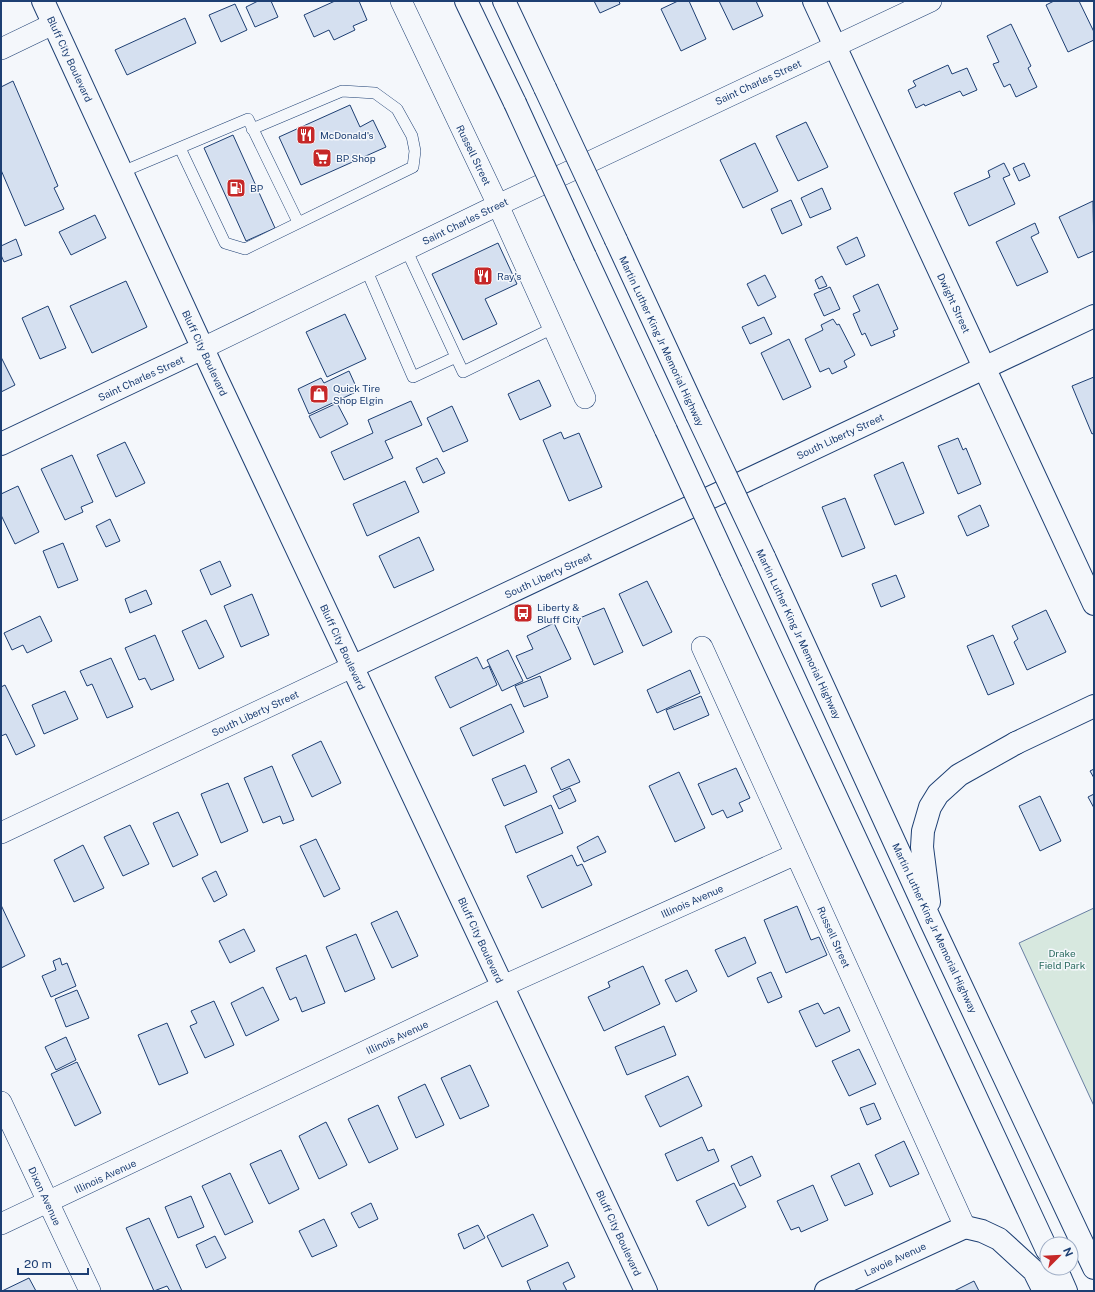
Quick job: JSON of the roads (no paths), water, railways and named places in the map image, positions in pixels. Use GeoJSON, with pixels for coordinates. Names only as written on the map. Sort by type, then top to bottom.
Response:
{"type":"FeatureCollection","features":[{"type":"Feature","properties":{"kind":"main road","name":"Bluff City Boulevard"},"geometry":{"type":"LineString","coordinates":[[43,1],[352,667],[646,1291]]}},
{"type":"Feature","properties":{"kind":"main road"},"geometry":{"type":"LineString","coordinates":[[466,1],[515,103],[1040,1236]]}},
{"type":"Feature","properties":{"kind":"main road","name":"Martin Luther King Jr Memorial Highway"},"geometry":{"type":"LineString","coordinates":[[504,1],[696,415],[764,557],[932,924],[1094,1268]]}},
{"type":"Feature","properties":{"kind":"main road","name":"Dwight Street"},"geometry":{"type":"LineString","coordinates":[[814,1],[1094,604]]}},
{"type":"Feature","properties":{"kind":"main road","name":"South Liberty Street"},"geometry":{"type":"LineString","coordinates":[[352,667],[1094,316]]}},
{"type":"Feature","properties":{"kind":"main road","name":"Saint Charles Street"},"geometry":{"type":"LineString","coordinates":[[1,444],[203,348]]}},
{"type":"Feature","properties":{"kind":"main road"},"geometry":{"type":"LineString","coordinates":[[932,924],[922,847],[923,831],[930,807],[938,794],[959,775],[1016,743],[1094,706]]}},
{"type":"Feature","properties":{"kind":"main road"},"geometry":{"type":"LineString","coordinates":[[965,1227],[982,1231],[999,1240],[1034,1271],[1044,1291]]}},
{"type":"Feature","properties":{"kind":"main road","name":"Lavoie Avenue"},"geometry":{"type":"LineString","coordinates":[[826,1291],[965,1227]]}},
{"type":"Feature","properties":{"kind":"main road"},"geometry":{"type":"LineString","coordinates":[[1059,1276],[1066,1291]]}},
{"type":"Feature","properties":{"kind":"street","name":"Russell Street"},"geometry":{"type":"LineString","coordinates":[[401,1],[498,205],[585,398]]}},
{"type":"Feature","properties":{"kind":"street","name":"Saint Charles Street"},"geometry":{"type":"LineString","coordinates":[[203,348],[498,205],[932,1]]}},
{"type":"Feature","properties":{"kind":"street"},"geometry":{"type":"LineString","coordinates":[[1,49],[53,24]]}},
{"type":"Feature","properties":{"kind":"street","name":"Russell Street"},"geometry":{"type":"LineString","coordinates":[[702,647],[965,1227]]}},
{"type":"Feature","properties":{"kind":"street","name":"South Liberty Street"},"geometry":{"type":"LineString","coordinates":[[1,834],[352,667]]}},
{"type":"Feature","properties":{"kind":"street","name":"Illinois Avenue"},"geometry":{"type":"LineString","coordinates":[[1,1224],[503,986],[796,854]]}},
{"type":"Feature","properties":{"kind":"street","name":"Dixon Avenue"},"geometry":{"type":"LineString","coordinates":[[1,1102],[90,1291]]}},
{"type":"Feature","properties":{"kind":"lane"},"geometry":{"type":"LineString","coordinates":[[180,148],[225,243],[245,249],[413,167],[415,152],[412,136],[397,109],[375,94],[342,91],[252,128]]}},
{"type":"Feature","properties":{"kind":"lane"},"geometry":{"type":"LineString","coordinates":[[122,172],[248,119],[298,222]]}},
{"type":"Feature","properties":{"kind":"lane"},"geometry":{"type":"LineString","coordinates":[[406,249],[463,372],[553,328]]}},
{"type":"Feature","properties":{"kind":"lane"},"geometry":{"type":"LineString","coordinates":[[366,269],[413,377],[456,357]]}},
{"type":"Feature","properties":{"kind":"place","name":"McDonald's"},"geometry":{"type":"Point","coordinates":[306,135]}},
{"type":"Feature","properties":{"kind":"place","name":"BP Shop"},"geometry":{"type":"Point","coordinates":[322,158]}},
{"type":"Feature","properties":{"kind":"place","name":"BP"},"geometry":{"type":"Point","coordinates":[236,188]}},
{"type":"Feature","properties":{"kind":"place","name":"Ray's"},"geometry":{"type":"Point","coordinates":[483,276]}},
{"type":"Feature","properties":{"kind":"place","name":"Quick Tire Shop Elgin"},"geometry":{"type":"Point","coordinates":[319,394]}},
{"type":"Feature","properties":{"kind":"place","name":"Liberty & Bluff City"},"geometry":{"type":"Point","coordinates":[523,613]}},
{"type":"Feature","properties":{"kind":"park label","name":"Drake Field Park"},"geometry":{"type":"Point","coordinates":[1062,958]}}]}
